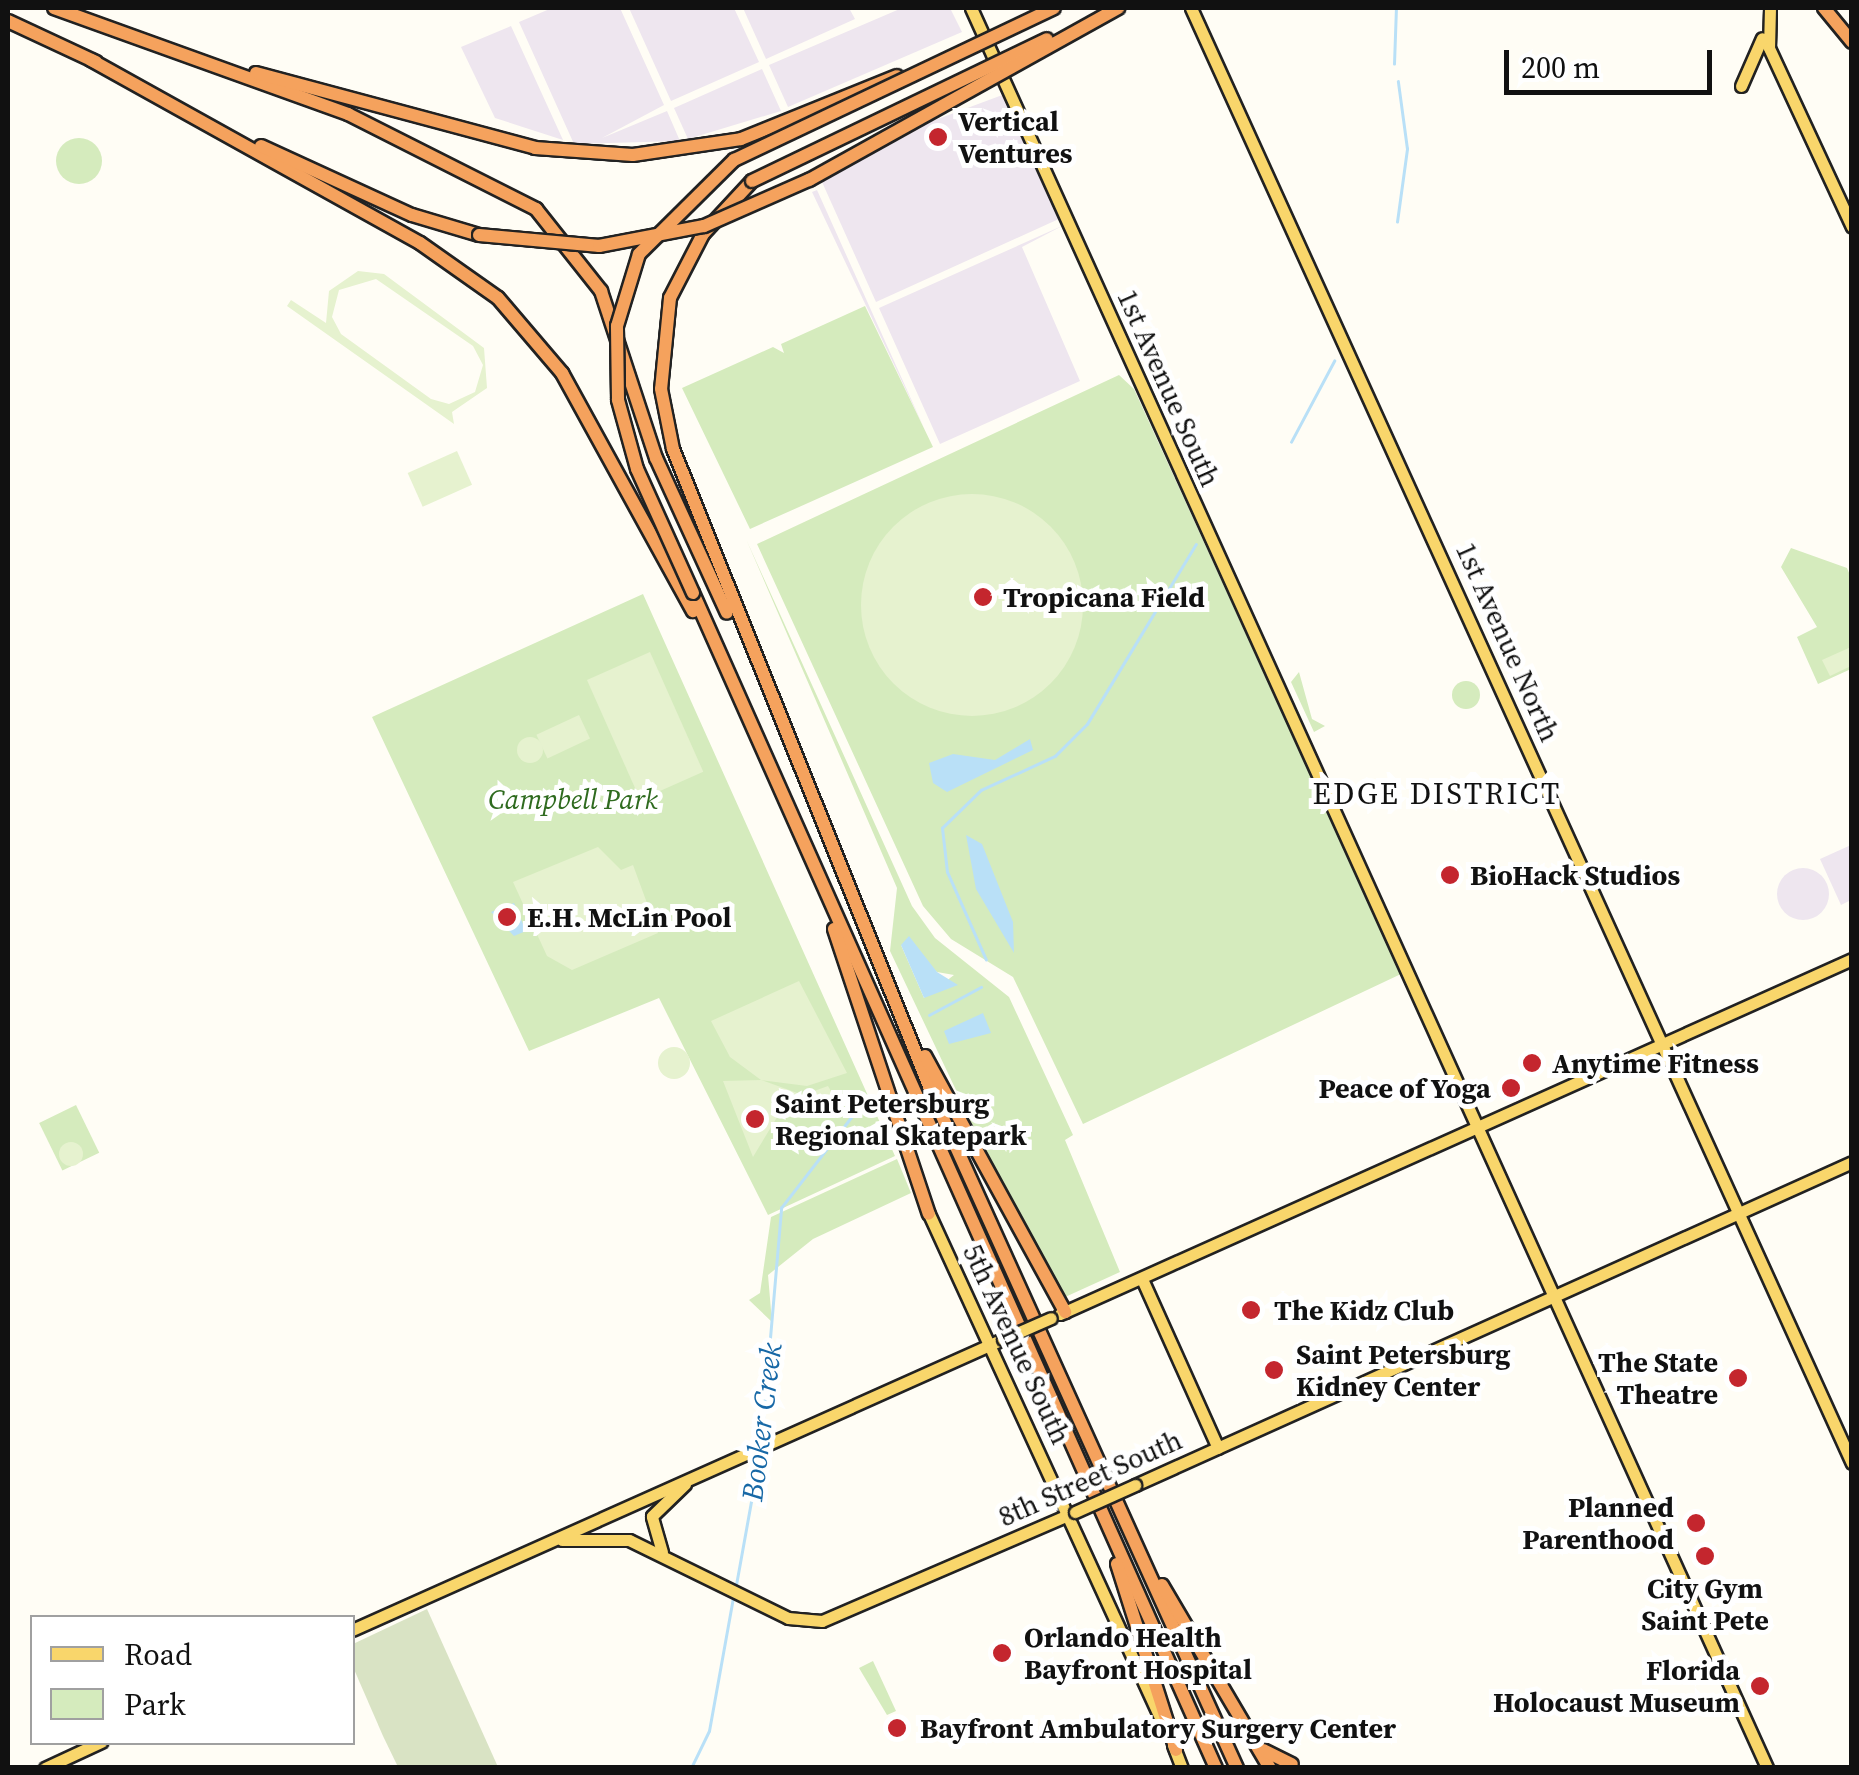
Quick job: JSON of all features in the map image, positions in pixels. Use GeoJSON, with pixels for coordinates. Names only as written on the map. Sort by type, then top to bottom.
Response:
{"type":"FeatureCollection","features":[{"type":"Feature","properties":{"kind":"highway"},"geometry":{"type":"LineString","coordinates":[[54,8],[348,114],[510,190],[590,270],[627,367],[899,1009],[1234,1762]]}},
{"type":"Feature","properties":{"kind":"highway"},"geometry":{"type":"LineString","coordinates":[[1054,8],[734,160],[639,254],[617,326],[618,400],[636,469],[689,595],[1215,1765]]}},
{"type":"Feature","properties":{"kind":"highway"},"geometry":{"type":"LineString","coordinates":[[718,582],[661,389],[664,320],[695,245],[752,181],[826,138],[1119,8]]}},
{"type":"Feature","properties":{"kind":"highway"},"geometry":{"type":"LineString","coordinates":[[8,21],[380,202],[480,235],[599,246],[704,226],[809,180],[1119,8]]}},
{"type":"Feature","properties":{"kind":"highway"},"geometry":{"type":"LineString","coordinates":[[1824,8],[1852,42]]}},
{"type":"Feature","properties":{"kind":"highway"},"geometry":{"type":"LineString","coordinates":[[105,29],[535,148],[633,155],[741,139],[943,58]]}},
{"type":"Feature","properties":{"kind":"highway"},"geometry":{"type":"LineString","coordinates":[[91,60],[465,271],[541,344],[689,595]]}},
{"type":"Feature","properties":{"kind":"highway"},"geometry":{"type":"LineString","coordinates":[[828,907],[929,1214]]}},
{"type":"Feature","properties":{"kind":"highway"},"geometry":{"type":"LineString","coordinates":[[899,1009],[1058,1315]]}},
{"type":"Feature","properties":{"kind":"highway"},"geometry":{"type":"LineString","coordinates":[[1119,1508],[1270,1768]]}},
{"type":"Feature","properties":{"kind":"highway"},"geometry":{"type":"LineString","coordinates":[[1100,1514],[1176,1750]]}},
{"type":"Feature","properties":{"kind":"highway"},"geometry":{"type":"LineString","coordinates":[[1259,1748],[1292,1764]]}},
{"type":"Feature","properties":{"kind":"main road","name":"1st Avenue South"},"geometry":{"type":"LineString","coordinates":[[970,8],[1326,787],[1766,1768]]}},
{"type":"Feature","properties":{"kind":"main road","name":"1st Avenue North"},"geometry":{"type":"LineString","coordinates":[[1191,8],[1852,1463]]}},
{"type":"Feature","properties":{"kind":"main road"},"geometry":{"type":"LineString","coordinates":[[1741,86],[1760,59],[1769,11]]}},
{"type":"Feature","properties":{"kind":"main road"},"geometry":{"type":"LineString","coordinates":[[1769,11],[1769,48],[1852,227]]}},
{"type":"Feature","properties":{"kind":"main road"},"geometry":{"type":"LineString","coordinates":[[355,1629],[769,1440],[1142,1279],[1852,959]]}},
{"type":"Feature","properties":{"kind":"main road","name":"8th Street South"},"geometry":{"type":"LineString","coordinates":[[546,1542],[614,1536],[798,1620],[856,1614],[1852,1162]]}},
{"type":"Feature","properties":{"kind":"main road","name":"5th Avenue South"},"geometry":{"type":"LineString","coordinates":[[929,1214],[997,1342],[1182,1768]]}},
{"type":"Feature","properties":{"kind":"main road"},"geometry":{"type":"LineString","coordinates":[[1142,1279],[1218,1448]]}},
{"type":"Feature","properties":{"kind":"main road"},"geometry":{"type":"LineString","coordinates":[[666,1558],[652,1538],[655,1510],[706,1470]]}},
{"type":"Feature","properties":{"kind":"main road"},"geometry":{"type":"LineString","coordinates":[[45,1768],[95,1745]]}},
{"type":"Feature","properties":{"kind":"shaded area"},"geometry":{"type":"Polygon","coordinates":[[[552,8],[620,8],[664,105],[602,138],[667,111],[680,141],[574,144],[519,22],[552,8]]]}},
{"type":"Feature","properties":{"kind":"shaded area"},"geometry":{"type":"Polygon","coordinates":[[[629,8],[734,8],[759,62],[671,101],[629,8]]]}},
{"type":"Feature","properties":{"kind":"shaded area"},"geometry":{"type":"Polygon","coordinates":[[[743,8],[849,8],[855,19],[766,59],[743,8]]]}},
{"type":"Feature","properties":{"kind":"shaded area"},"geometry":{"type":"Polygon","coordinates":[[[902,8],[950,8],[962,32],[788,107],[769,65],[902,8]]]}},
{"type":"Feature","properties":{"kind":"shaded area"},"geometry":{"type":"Polygon","coordinates":[[[511,26],[563,140],[495,118],[461,47],[511,26]]]}},
{"type":"Feature","properties":{"kind":"shaded area"},"geometry":{"type":"Polygon","coordinates":[[[762,69],[781,111],[688,139],[674,108],[762,69]]]}},
{"type":"Feature","properties":{"kind":"shaded area"},"geometry":{"type":"Polygon","coordinates":[[[1005,94],[1061,218],[876,302],[822,182],[919,126],[1005,94]]]}},
{"type":"Feature","properties":{"kind":"shaded area"},"geometry":{"type":"Polygon","coordinates":[[[817,190],[925,430],[812,192],[817,190]]]}},
{"type":"Feature","properties":{"kind":"shaded area"},"geometry":{"type":"Polygon","coordinates":[[[1064,225],[1022,247],[1080,381],[940,444],[879,308],[1064,225]]]}},
{"type":"Feature","properties":{"kind":"shaded area"},"geometry":{"type":"Polygon","coordinates":[[[1851,845],[1851,900],[1841,905],[1820,859],[1851,845]]]}},
{"type":"Feature","properties":{"kind":"shaded area"},"geometry":{"type":"Polygon","coordinates":[[[1803,868],[1822,875],[1829,894],[1822,913],[1803,920],[1784,913],[1777,894],[1784,875],[1803,868]]]}},
{"type":"Feature","properties":{"kind":"green space"},"geometry":{"type":"Polygon","coordinates":[[[79,138],[96,144],[102,161],[96,178],[79,184],[62,178],[56,161],[62,144],[79,138]]]}},
{"type":"Feature","properties":{"kind":"green space"},"geometry":{"type":"Polygon","coordinates":[[[358,271],[384,274],[484,348],[487,388],[452,412],[454,424],[287,306],[291,300],[326,323],[329,291],[358,271]],[[376,279],[339,290],[332,317],[341,334],[431,399],[449,404],[475,392],[483,365],[473,346],[376,279]]]}},
{"type":"Feature","properties":{"kind":"green space"},"geometry":{"type":"Polygon","coordinates":[[[865,306],[933,447],[750,529],[682,388],[773,347],[784,353],[781,344],[865,306]]]}},
{"type":"Feature","properties":{"kind":"green space"},"geometry":{"type":"Polygon","coordinates":[[[1119,375],[1134,389],[1401,974],[1083,1124],[1013,977],[951,939],[923,906],[757,544],[1119,375]]]}},
{"type":"Feature","properties":{"kind":"green space"},"geometry":{"type":"Polygon","coordinates":[[[457,451],[472,485],[423,507],[408,473],[457,451]]]}},
{"type":"Feature","properties":{"kind":"green space","name":"Tropicana Field"},"geometry":{"type":"Polygon","coordinates":[[[972,494],[1014,502],[1050,527],[1075,563],[1083,605],[1075,647],[1050,683],[1014,708],[972,716],[930,708],[894,683],[869,647],[861,605],[869,563],[894,527],[930,502],[972,494]]]}},
{"type":"Feature","properties":{"kind":"green space"},"geometry":{"type":"Polygon","coordinates":[[[746,539],[912,906],[935,938],[1009,997],[1073,1135],[1065,1140],[1120,1272],[1063,1298],[1020,1225],[890,951],[897,888],[746,539]],[[901,945],[924,998],[954,975],[937,972],[901,945]]]}},
{"type":"Feature","properties":{"kind":"green space"},"geometry":{"type":"Polygon","coordinates":[[[1791,548],[1847,568],[1852,580],[1851,669],[1818,684],[1797,637],[1817,627],[1781,567],[1791,548]]]}},
{"type":"Feature","properties":{"kind":"green space","name":"Campbell Park"},"geometry":{"type":"Polygon","coordinates":[[[643,594],[895,1156],[768,1215],[659,998],[529,1051],[372,717],[643,594]]]}},
{"type":"Feature","properties":{"kind":"green space"},"geometry":{"type":"Polygon","coordinates":[[[1851,647],[1851,666],[1830,676],[1822,660],[1851,647]]]}},
{"type":"Feature","properties":{"kind":"green space"},"geometry":{"type":"Polygon","coordinates":[[[650,652],[703,772],[640,800],[587,680],[650,652]]]}},
{"type":"Feature","properties":{"kind":"green space"},"geometry":{"type":"Polygon","coordinates":[[[1299,672],[1312,719],[1325,726],[1314,732],[1291,682],[1299,672]]]}},
{"type":"Feature","properties":{"kind":"green space"},"geometry":{"type":"Polygon","coordinates":[[[1466,681],[1476,685],[1480,695],[1476,705],[1466,709],[1456,705],[1452,695],[1456,685],[1466,681]]]}},
{"type":"Feature","properties":{"kind":"green space"},"geometry":{"type":"Polygon","coordinates":[[[579,715],[590,739],[547,758],[536,735],[579,715]]]}},
{"type":"Feature","properties":{"kind":"green space"},"geometry":{"type":"Polygon","coordinates":[[[530,737],[539,741],[543,750],[539,759],[530,763],[521,759],[517,750],[521,741],[530,737]]]}},
{"type":"Feature","properties":{"kind":"green space"},"geometry":{"type":"Polygon","coordinates":[[[598,847],[621,870],[633,865],[658,933],[572,970],[547,956],[513,882],[598,847]]]}},
{"type":"Feature","properties":{"kind":"green space"},"geometry":{"type":"Polygon","coordinates":[[[799,981],[847,1073],[807,1086],[761,1080],[730,1057],[711,1021],[799,981]]]}},
{"type":"Feature","properties":{"kind":"green space"},"geometry":{"type":"Polygon","coordinates":[[[674,1047],[685,1052],[690,1063],[685,1074],[674,1079],[663,1074],[658,1063],[663,1052],[674,1047]]]}},
{"type":"Feature","properties":{"kind":"green space","name":"Saint Petersburg Regional Skatepark"},"geometry":{"type":"Polygon","coordinates":[[[761,1080],[803,1095],[828,1086],[835,1098],[779,1114],[753,1157],[723,1081],[761,1080]]]}},
{"type":"Feature","properties":{"kind":"green space"},"geometry":{"type":"Polygon","coordinates":[[[76,1105],[99,1153],[62,1171],[39,1123],[76,1105]]]}},
{"type":"Feature","properties":{"kind":"green space"},"geometry":{"type":"Polygon","coordinates":[[[71,1142],[80,1145],[80,1163],[71,1166],[62,1163],[59,1154],[62,1145],[71,1142]]]}},
{"type":"Feature","properties":{"kind":"green space"},"geometry":{"type":"Polygon","coordinates":[[[897,1159],[911,1193],[813,1239],[768,1275],[772,1322],[749,1300],[760,1293],[771,1217],[897,1159]]]}},
{"type":"Feature","properties":{"kind":"green space"},"geometry":{"type":"Polygon","coordinates":[[[427,1609],[498,1767],[398,1767],[355,1672],[355,1643],[427,1609]]]}},
{"type":"Feature","properties":{"kind":"green space"},"geometry":{"type":"Polygon","coordinates":[[[873,1661],[896,1711],[887,1715],[859,1668],[873,1661]]]}},
{"type":"Feature","properties":{"kind":"water"},"geometry":{"type":"Polygon","coordinates":[[[1030,739],[1033,750],[947,792],[933,783],[929,763],[953,754],[995,760],[1030,739]]]}},
{"type":"Feature","properties":{"kind":"water"},"geometry":{"type":"Polygon","coordinates":[[[966,835],[982,844],[1013,922],[1014,953],[976,889],[966,835]]]}},
{"type":"Feature","properties":{"kind":"water","name":"E.H. McLin Pool"},"geometry":{"type":"Polygon","coordinates":[[[514,903],[526,931],[514,936],[491,912],[514,903]]]}},
{"type":"Feature","properties":{"kind":"water"},"geometry":{"type":"Polygon","coordinates":[[[909,936],[937,972],[958,985],[924,998],[901,945],[909,936]]]}},
{"type":"Feature","properties":{"kind":"water"},"geometry":{"type":"Polygon","coordinates":[[[983,1013],[991,1033],[949,1044],[944,1031],[983,1013]]]}},
{"type":"Feature","properties":{"kind":"waterway","name":"Booker Creek"},"geometry":{"type":"LineString","coordinates":[[1394,64],[1396,8]]}},
{"type":"Feature","properties":{"kind":"waterway","name":"Booker Creek"},"geometry":{"type":"LineString","coordinates":[[1397,222],[1407,149],[1398,82]]}},
{"type":"Feature","properties":{"kind":"waterway","name":"Booker Creek"},"geometry":{"type":"LineString","coordinates":[[1291,442],[1334,361]]}},
{"type":"Feature","properties":{"kind":"waterway","name":"Booker Creek"},"geometry":{"type":"LineString","coordinates":[[986,960],[947,872],[942,828],[981,790],[1055,756],[1087,724],[1196,544]]}},
{"type":"Feature","properties":{"kind":"waterway","name":"Booker Creek"},"geometry":{"type":"LineString","coordinates":[[929,1015],[981,987]]}},
{"type":"Feature","properties":{"kind":"waterway","name":"Booker Creek"},"geometry":{"type":"LineString","coordinates":[[761,1443],[781,1208],[866,1098]]}},
{"type":"Feature","properties":{"kind":"waterway","name":"Booker Creek"},"geometry":{"type":"LineString","coordinates":[[736,1585],[760,1451]]}},
{"type":"Feature","properties":{"kind":"waterway","name":"Booker Creek"},"geometry":{"type":"LineString","coordinates":[[691,1768],[709,1731],[733,1598]]}},
{"type":"Feature","properties":{"kind":"place","name":"Vertical Ventures"},"geometry":{"type":"Point","coordinates":[938,137]}},
{"type":"Feature","properties":{"kind":"place","name":"Tropicana Field"},"geometry":{"type":"Point","coordinates":[983,597]}},
{"type":"Feature","properties":{"kind":"place","name":"BioHack Studios"},"geometry":{"type":"Point","coordinates":[1450,875]}},
{"type":"Feature","properties":{"kind":"place","name":"E.H. McLin Pool"},"geometry":{"type":"Point","coordinates":[507,917]}},
{"type":"Feature","properties":{"kind":"place","name":"Anytime Fitness"},"geometry":{"type":"Point","coordinates":[1532,1063]}},
{"type":"Feature","properties":{"kind":"place","name":"Peace of Yoga"},"geometry":{"type":"Point","coordinates":[1511,1088]}},
{"type":"Feature","properties":{"kind":"place","name":"Saint Petersburg Regional Skatepark"},"geometry":{"type":"Point","coordinates":[755,1119]}},
{"type":"Feature","properties":{"kind":"place","name":"The Kidz Club"},"geometry":{"type":"Point","coordinates":[1251,1310]}},
{"type":"Feature","properties":{"kind":"place","name":"Saint Petersburg Kidney Center"},"geometry":{"type":"Point","coordinates":[1274,1370]}},
{"type":"Feature","properties":{"kind":"place","name":"The State Theatre"},"geometry":{"type":"Point","coordinates":[1738,1378]}},
{"type":"Feature","properties":{"kind":"place","name":"Planned Parenthood"},"geometry":{"type":"Point","coordinates":[1696,1523]}},
{"type":"Feature","properties":{"kind":"place","name":"City Gym Saint Pete"},"geometry":{"type":"Point","coordinates":[1705,1556]}},
{"type":"Feature","properties":{"kind":"place","name":"Orlando Health Bayfront Hospital"},"geometry":{"type":"Point","coordinates":[1002,1653]}},
{"type":"Feature","properties":{"kind":"place","name":"Florida Holocaust Museum"},"geometry":{"type":"Point","coordinates":[1760,1686]}},
{"type":"Feature","properties":{"kind":"place","name":"Bayfront Ambulatory Surgery Center"},"geometry":{"type":"Point","coordinates":[897,1728]}},
{"type":"Feature","properties":{"kind":"district","name":"EDGE DISTRICT"},"geometry":{"type":"Point","coordinates":[1437,794]}}]}
